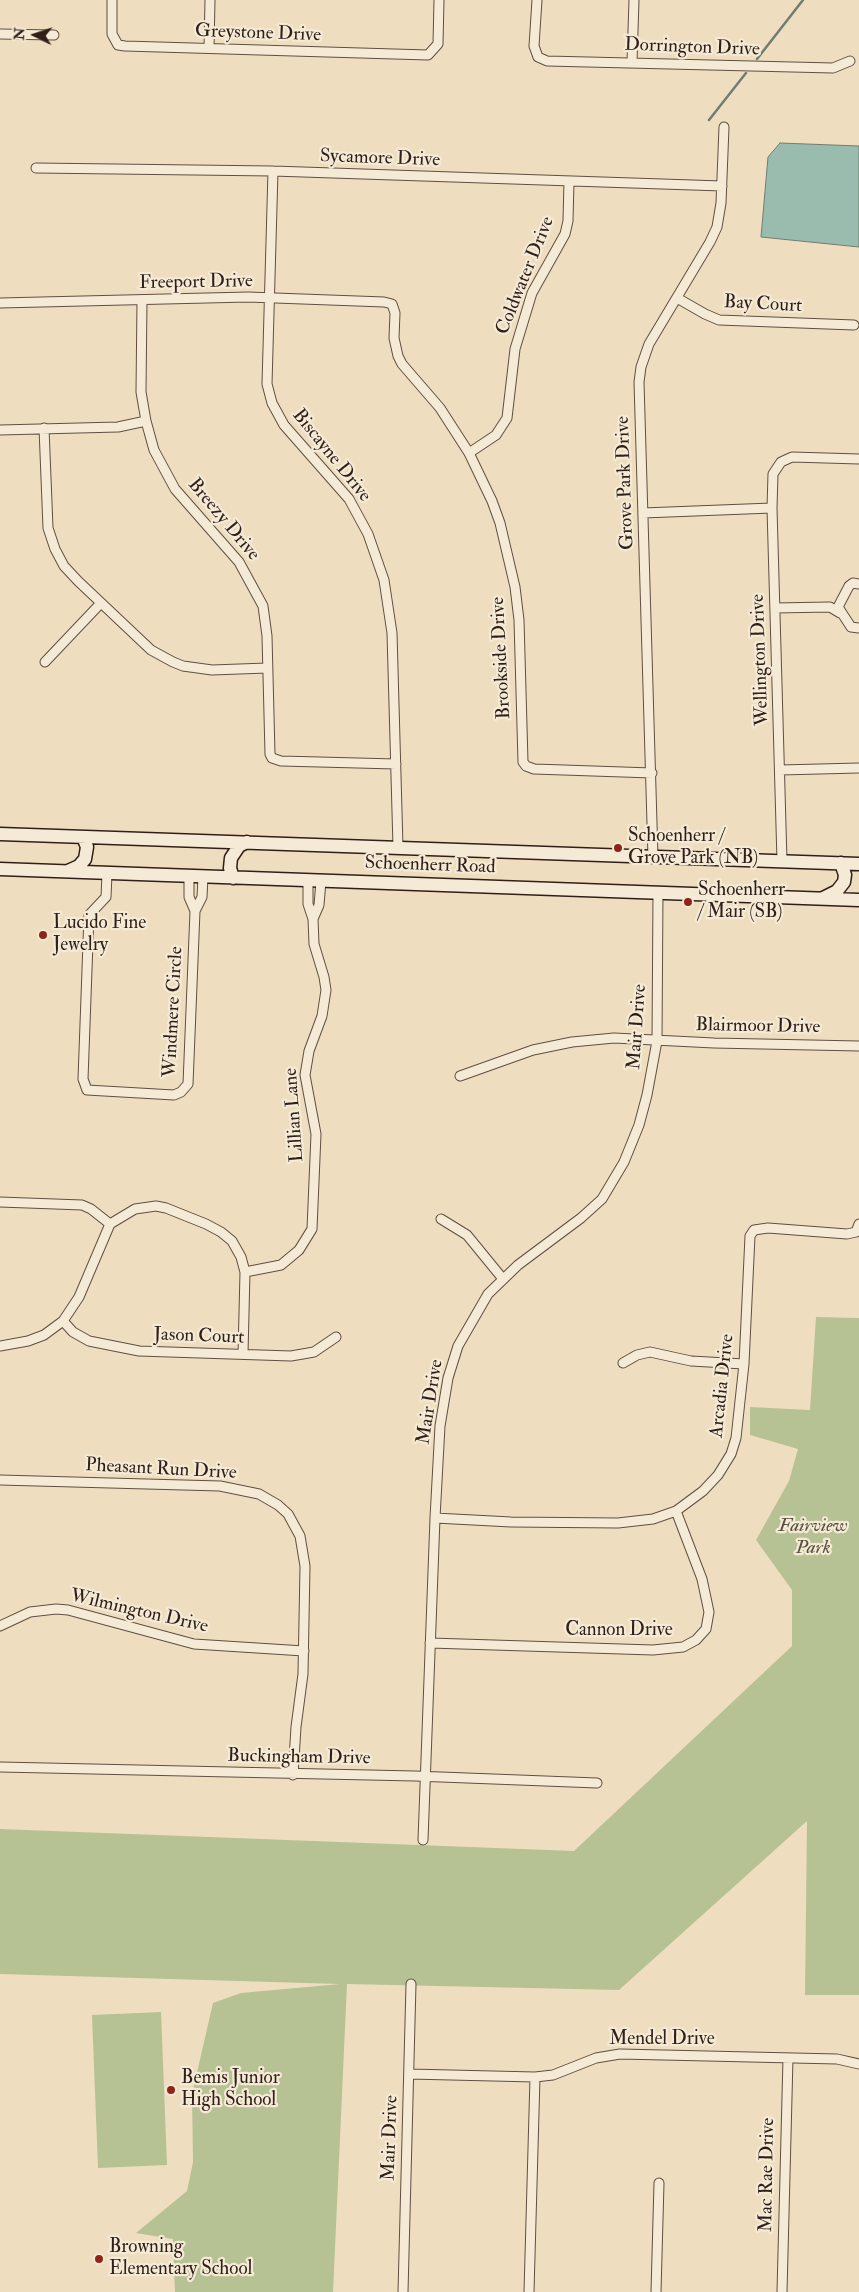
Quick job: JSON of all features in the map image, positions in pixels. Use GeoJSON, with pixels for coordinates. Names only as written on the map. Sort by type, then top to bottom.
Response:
{"type":"FeatureCollection","features":[{"type":"Feature","properties":{"kind":"main road","name":"Schoenherr Road"},"geometry":{"type":"LineString","coordinates":[[0,834],[859,864]]}},
{"type":"Feature","properties":{"kind":"main road"},"geometry":{"type":"LineString","coordinates":[[65,872],[79,866],[85,859],[87,848],[83,837]]}},
{"type":"Feature","properties":{"kind":"main road"},"geometry":{"type":"LineString","coordinates":[[233,878],[230,868],[231,858],[239,846],[247,842]]}},
{"type":"Feature","properties":{"kind":"main road"},"geometry":{"type":"LineString","coordinates":[[821,898],[832,895],[842,886],[845,875],[841,863]]}},
{"type":"Feature","properties":{"kind":"main road","name":"Schoenherr Road"},"geometry":{"type":"LineString","coordinates":[[0,869],[859,900]]}},
{"type":"Feature","properties":{"kind":"street","name":"Greystone Drive"},"geometry":{"type":"LineString","coordinates":[[112,0],[112,34],[118,45],[428,55],[438,44],[439,0]]}},
{"type":"Feature","properties":{"kind":"street"},"geometry":{"type":"LineString","coordinates":[[209,48],[210,0]]}},
{"type":"Feature","properties":{"kind":"street","name":"Dorrington Drive"},"geometry":{"type":"LineString","coordinates":[[537,0],[534,46],[538,57],[547,61],[833,68],[850,61]]}},
{"type":"Feature","properties":{"kind":"street"},"geometry":{"type":"LineString","coordinates":[[632,62],[634,0]]}},
{"type":"Feature","properties":{"kind":"street"},"geometry":{"type":"LineString","coordinates":[[0,34],[54,35]]}},
{"type":"Feature","properties":{"kind":"street","name":"Grove Park Drive"},"geometry":{"type":"LineString","coordinates":[[653,857],[652,773],[639,394],[641,367],[649,344],[717,227],[722,186],[724,127]]}},
{"type":"Feature","properties":{"kind":"street","name":"Sycamore Drive"},"geometry":{"type":"LineString","coordinates":[[36,168],[273,172],[722,186]]}},
{"type":"Feature","properties":{"kind":"street","name":"Biscayne Drive"},"geometry":{"type":"LineString","coordinates":[[273,172],[266,374],[272,403],[284,425],[349,499],[368,534],[384,580],[392,632],[398,847]]}},
{"type":"Feature","properties":{"kind":"street","name":"Coldwater Drive"},"geometry":{"type":"LineString","coordinates":[[470,454],[496,435],[507,418],[515,349],[522,320],[532,293],[565,234],[568,221],[569,182]]}},
{"type":"Feature","properties":{"kind":"street","name":"Freeport Drive"},"geometry":{"type":"LineString","coordinates":[[0,303],[269,298],[384,302],[392,304]]}},
{"type":"Feature","properties":{"kind":"street","name":"Bay Court"},"geometry":{"type":"LineString","coordinates":[[677,298],[704,314],[719,320],[854,325]]}},
{"type":"Feature","properties":{"kind":"street","name":"Breezy Drive"},"geometry":{"type":"LineString","coordinates":[[142,300],[140,383],[146,421],[160,464],[175,489],[239,562],[263,606],[268,668],[269,749],[272,758],[281,761],[396,764]]}},
{"type":"Feature","properties":{"kind":"street","name":"Brookside Drive"},"geometry":{"type":"LineString","coordinates":[[392,304],[395,313],[396,347],[402,364],[440,408],[470,454],[500,523],[515,587],[519,620],[524,762],[526,766],[534,769],[652,773]]}},
{"type":"Feature","properties":{"kind":"street"},"geometry":{"type":"LineString","coordinates":[[0,430],[118,427],[146,421]]}},
{"type":"Feature","properties":{"kind":"street"},"geometry":{"type":"LineString","coordinates":[[44,428],[48,528],[55,549],[64,566],[151,650],[173,662],[183,666],[212,670],[268,668]]}},
{"type":"Feature","properties":{"kind":"street","name":"Wellington Drive"},"geometry":{"type":"LineString","coordinates":[[782,861],[772,508],[773,474],[781,462],[792,457],[859,459]]}},
{"type":"Feature","properties":{"kind":"street"},"geometry":{"type":"LineString","coordinates":[[643,513],[772,508]]}},
{"type":"Feature","properties":{"kind":"street"},"geometry":{"type":"LineString","coordinates":[[840,613],[838,606],[849,586],[853,583],[859,584]]}},
{"type":"Feature","properties":{"kind":"street"},"geometry":{"type":"LineString","coordinates":[[830,607],[842,599]]}},
{"type":"Feature","properties":{"kind":"street"},"geometry":{"type":"LineString","coordinates":[[45,662],[101,603]]}},
{"type":"Feature","properties":{"kind":"street"},"geometry":{"type":"LineString","coordinates":[[775,608],[830,607],[840,613],[851,627],[859,628]]}},
{"type":"Feature","properties":{"kind":"street"},"geometry":{"type":"LineString","coordinates":[[780,770],[859,768]]}},
{"type":"Feature","properties":{"kind":"street","name":"Windmere Circle"},"geometry":{"type":"LineString","coordinates":[[107,874],[106,897],[89,915],[82,1079],[86,1090],[174,1095],[181,1092],[188,1084],[195,911],[202,897],[203,876]]}},
{"type":"Feature","properties":{"kind":"street","name":"Windmere Circle"},"geometry":{"type":"LineString","coordinates":[[190,876],[189,897],[195,911]]}},
{"type":"Feature","properties":{"kind":"street","name":"Lillian Lane"},"geometry":{"type":"LineString","coordinates":[[245,1272],[281,1265],[299,1250],[312,1230],[316,1134],[305,1075],[309,1051],[322,1016],[326,990],[314,944],[313,919],[308,904],[315,880]]}},
{"type":"Feature","properties":{"kind":"street","name":"Lillian Lane"},"geometry":{"type":"LineString","coordinates":[[313,919],[320,904],[315,880]]}},
{"type":"Feature","properties":{"kind":"street","name":"Mair Drive"},"geometry":{"type":"LineString","coordinates":[[423,1840],[440,1426],[451,1366],[458,1346],[488,1294],[503,1279],[581,1218],[602,1199],[624,1162],[639,1125],[649,1086],[657,1040],[658,892]]}},
{"type":"Feature","properties":{"kind":"street","name":"Blairmoor Drive"},"geometry":{"type":"LineString","coordinates":[[460,1076],[533,1050],[572,1042],[614,1038],[859,1046]]}},
{"type":"Feature","properties":{"kind":"street"},"geometry":{"type":"LineString","coordinates":[[0,1202],[82,1205],[91,1209],[110,1224]]}},
{"type":"Feature","properties":{"kind":"street"},"geometry":{"type":"LineString","coordinates":[[0,1346],[28,1341],[44,1334],[64,1321],[79,1297],[110,1224],[135,1209],[146,1206],[166,1208],[222,1232],[232,1241],[241,1257],[245,1272],[243,1354]]}},
{"type":"Feature","properties":{"kind":"street"},"geometry":{"type":"LineString","coordinates":[[441,1219],[467,1235],[503,1279]]}},
{"type":"Feature","properties":{"kind":"street","name":"Arcadia Drive"},"geometry":{"type":"LineString","coordinates":[[435,1518],[511,1522],[618,1523],[653,1519],[676,1511],[712,1483],[731,1454],[739,1424],[750,1236],[754,1230],[768,1228],[847,1234],[856,1232],[859,1224]]}},
{"type":"Feature","properties":{"kind":"street","name":"Jason Court"},"geometry":{"type":"LineString","coordinates":[[64,1321],[81,1338],[130,1350],[301,1355],[314,1352],[336,1337]]}},
{"type":"Feature","properties":{"kind":"street"},"geometry":{"type":"LineString","coordinates":[[623,1363],[637,1355],[650,1352],[691,1361],[744,1364]]}},
{"type":"Feature","properties":{"kind":"street","name":"Pheasant Run Drive"},"geometry":{"type":"LineString","coordinates":[[0,1480],[220,1486],[250,1491],[270,1499],[288,1514],[300,1536],[305,1566],[304,1651],[293,1775]]}},
{"type":"Feature","properties":{"kind":"street","name":"Cannon Drive"},"geometry":{"type":"LineString","coordinates":[[430,1643],[653,1650],[683,1647],[696,1640],[706,1629],[710,1612],[702,1580],[676,1511]]}},
{"type":"Feature","properties":{"kind":"street","name":"Wilmington Drive"},"geometry":{"type":"LineString","coordinates":[[0,1626],[30,1612],[56,1609],[68,1610],[194,1644],[304,1651]]}},
{"type":"Feature","properties":{"kind":"street","name":"Buckingham Drive"},"geometry":{"type":"LineString","coordinates":[[0,1767],[597,1783]]}},
{"type":"Feature","properties":{"kind":"street","name":"Mair Drive"},"geometry":{"type":"LineString","coordinates":[[403,2292],[411,1984]]}},
{"type":"Feature","properties":{"kind":"street","name":"Mendel Drive"},"geometry":{"type":"LineString","coordinates":[[409,2074],[535,2077],[553,2075],[596,2058],[620,2054],[837,2059],[859,2064]]}},
{"type":"Feature","properties":{"kind":"street","name":"Mac Rae Drive"},"geometry":{"type":"LineString","coordinates":[[782,2292],[788,2058]]}},
{"type":"Feature","properties":{"kind":"street"},"geometry":{"type":"LineString","coordinates":[[529,2292],[535,2077]]}},
{"type":"Feature","properties":{"kind":"street"},"geometry":{"type":"LineString","coordinates":[[656,2292],[659,2183]]}},
{"type":"Feature","properties":{"kind":"green space","name":"Fairview Park"},"geometry":{"type":"Polygon","coordinates":[[[816,1317],[859,1318],[859,1995],[805,1995],[807,1821],[619,1990],[347,1984],[333,2292],[175,2292],[173,2239],[136,2233],[187,2191],[193,2162],[192,2094],[213,2003],[241,1993],[340,1984],[0,1974],[0,1829],[574,1851],[792,1646],[792,1590],[756,1540],[789,1481],[798,1449],[750,1435],[750,1407],[810,1410],[816,1317]]]}},
{"type":"Feature","properties":{"kind":"green space"},"geometry":{"type":"Polygon","coordinates":[[[161,2012],[167,2165],[98,2168],[92,2015],[161,2012]]]}},
{"type":"Feature","properties":{"kind":"shaded area"},"geometry":{"type":"Polygon","coordinates":[[[780,143],[859,146],[859,247],[761,237],[768,157],[780,143]]]}},
{"type":"Feature","properties":{"kind":"waterway"},"geometry":{"type":"LineString","coordinates":[[757,59],[803,0]]}},
{"type":"Feature","properties":{"kind":"waterway"},"geometry":{"type":"LineString","coordinates":[[709,120],[746,73]]}},
{"type":"Feature","properties":{"kind":"place","name":"Schoenherr / Grove Park (NB)"},"geometry":{"type":"Point","coordinates":[618,848]}},
{"type":"Feature","properties":{"kind":"place","name":"Schoenherr / Mair (SB)"},"geometry":{"type":"Point","coordinates":[688,902]}},
{"type":"Feature","properties":{"kind":"place","name":"Lucido Fine Jewelry"},"geometry":{"type":"Point","coordinates":[43,935]}},
{"type":"Feature","properties":{"kind":"place","name":"Bemis Junior High School"},"geometry":{"type":"Point","coordinates":[171,2090]}},
{"type":"Feature","properties":{"kind":"place","name":"Browning Elementary School"},"geometry":{"type":"Point","coordinates":[99,2259]}}]}
